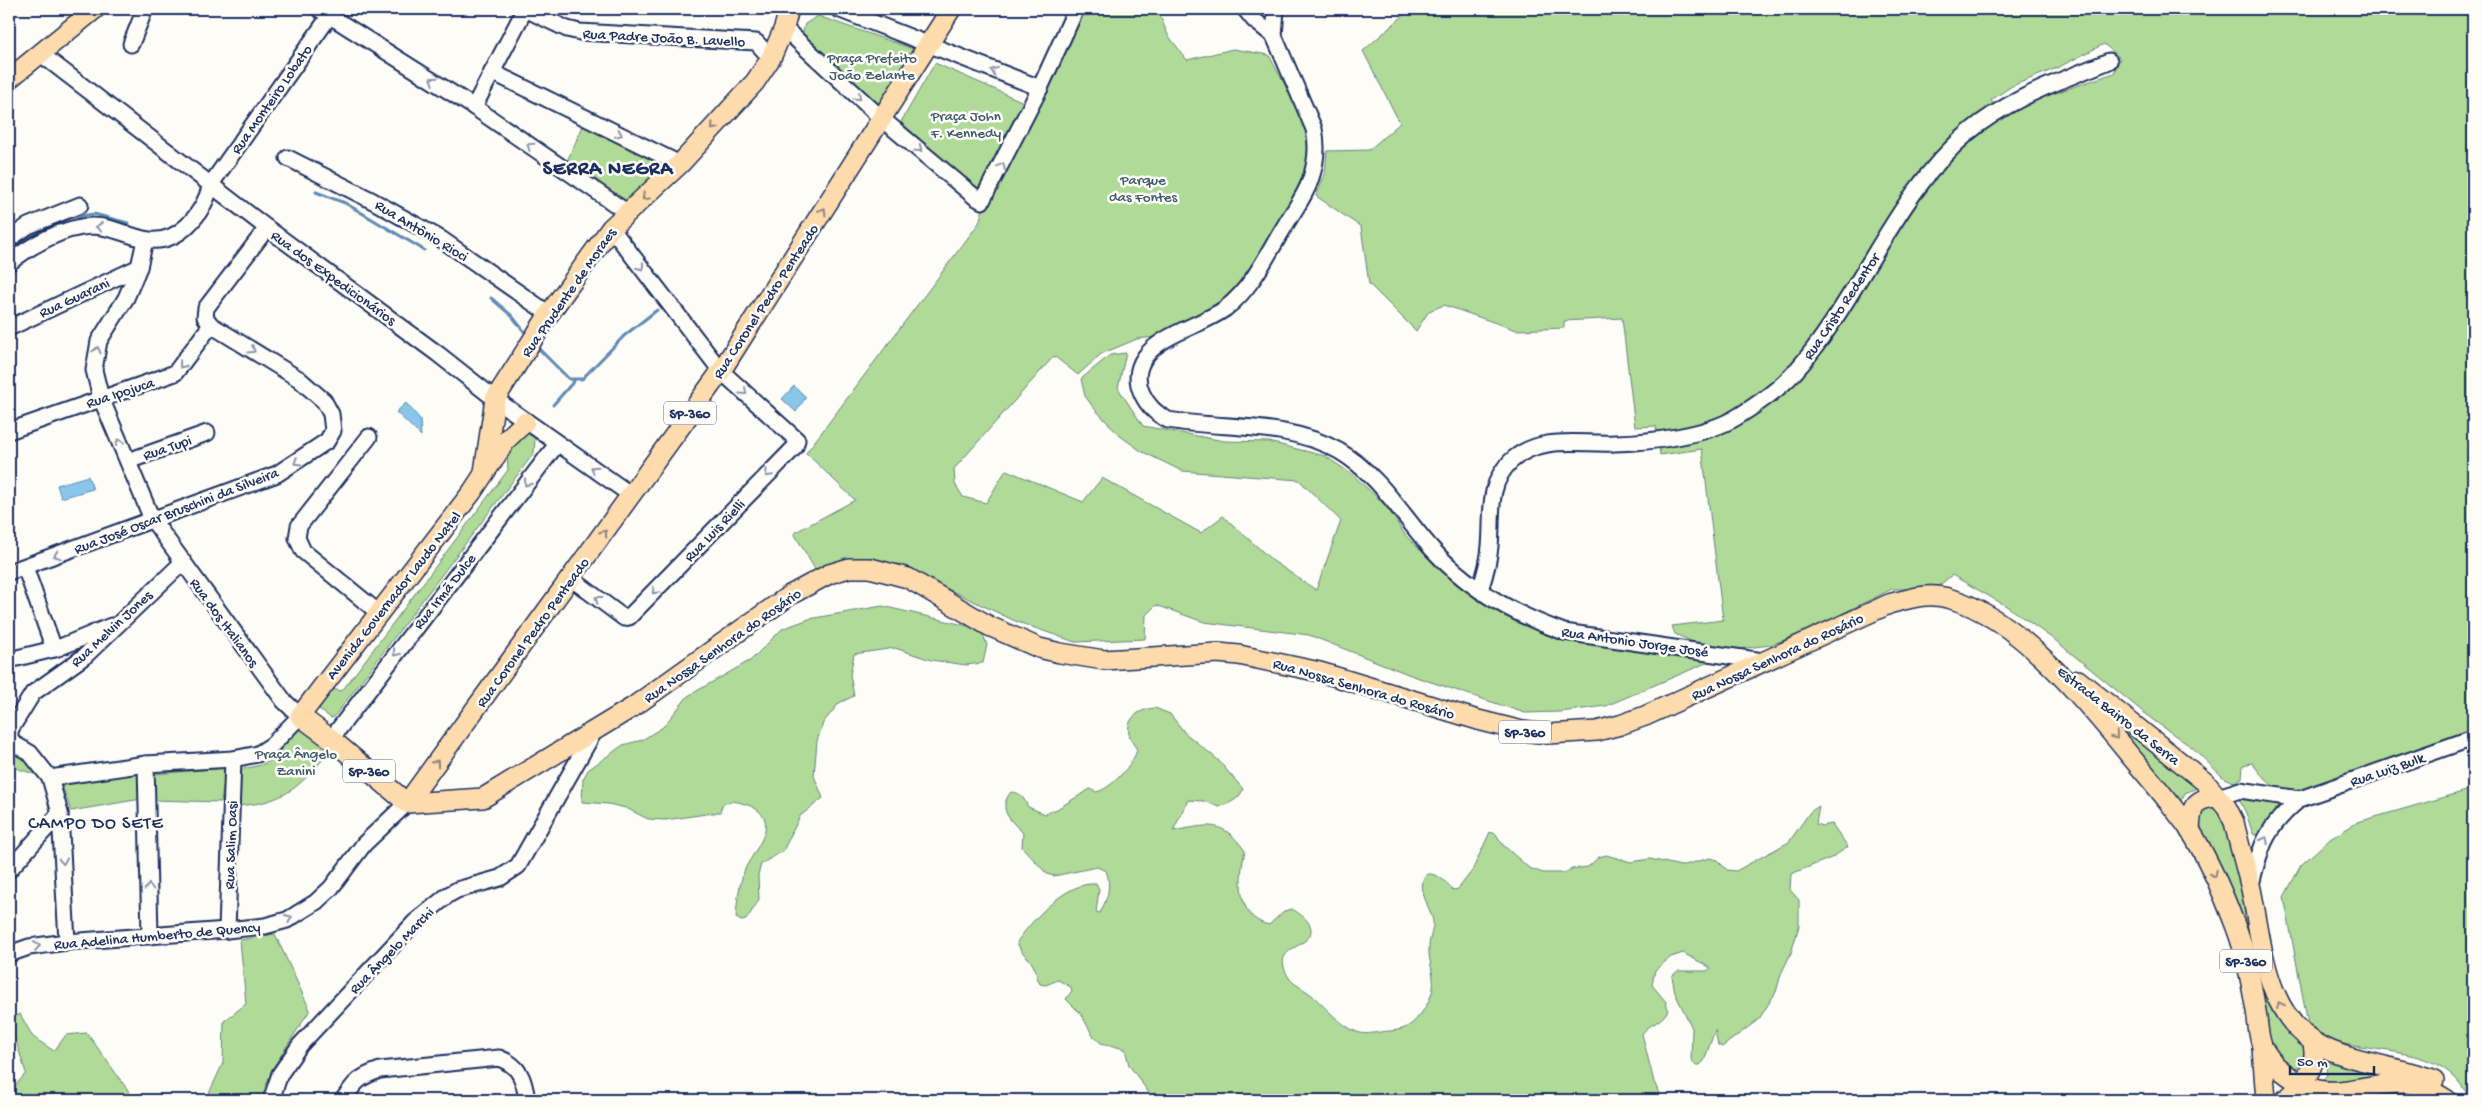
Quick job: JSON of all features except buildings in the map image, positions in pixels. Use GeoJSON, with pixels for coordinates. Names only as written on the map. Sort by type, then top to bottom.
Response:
{"type":"FeatureCollection","features":[{"type":"Feature","properties":{"kind":"main road"},"geometry":{"type":"LineString","coordinates":[[9,79],[95,9]]}},
{"type":"Feature","properties":{"kind":"main road"},"geometry":{"type":"LineString","coordinates":[[771,58],[784,28],[789,9]]}},
{"type":"Feature","properties":{"kind":"main road","name":"Rua Coronel Pedro Penteado"},"geometry":{"type":"LineString","coordinates":[[407,803],[572,579],[721,371],[951,9]]}},
{"type":"Feature","properties":{"kind":"main road","name":"Rua Prudente de Moraes"},"geometry":{"type":"LineString","coordinates":[[495,400],[549,314],[611,228],[680,164],[755,82],[771,58]]}},
{"type":"Feature","properties":{"kind":"main road","name":"Avenida Governador Laudo Natel"},"geometry":{"type":"LineString","coordinates":[[484,472],[495,400]]}},
{"type":"Feature","properties":{"kind":"main road","name":"Avenida Governador Laudo Natel"},"geometry":{"type":"LineString","coordinates":[[300,716],[472,492],[507,439],[525,422]]}},
{"type":"Feature","properties":{"kind":"main road","name":"Rua Nossa Senhora do Rosário"},"geometry":{"type":"LineString","coordinates":[[407,803],[483,798],[633,707],[790,595],[829,574],[849,568],[870,568],[908,578],[989,626],[1039,648],[1104,660],[1218,653],[1239,655],[1320,672],[1478,720],[1539,734],[1574,734],[1620,726],[1889,604],[1916,596],[1933,595],[1950,598],[1983,611],[2033,650]]}},
{"type":"Feature","properties":{"kind":"main road","name":"Estrada Bairro da Serra"},"geometry":{"type":"LineString","coordinates":[[2033,650],[2093,691],[2204,782],[2228,808],[2234,822],[2250,886],[2273,990],[2288,1020],[2312,1042]]}},
{"type":"Feature","properties":{"kind":"main road","name":"Estrada Bairro da Serra"},"geometry":{"type":"LineString","coordinates":[[2033,650],[2084,699],[2190,831],[2218,883],[2236,928],[2248,968],[2262,1047],[2266,1100]]}},
{"type":"Feature","properties":{"kind":"main road","name":"Rua dos Italianos"},"geometry":{"type":"LineString","coordinates":[[300,716],[331,739],[407,803]]}},
{"type":"Feature","properties":{"kind":"main road"},"geometry":{"type":"LineString","coordinates":[[2190,831],[2191,812],[2194,805],[2209,797],[2218,797]]}},
{"type":"Feature","properties":{"kind":"main road"},"geometry":{"type":"LineString","coordinates":[[2285,1100],[2314,1064],[2316,1055],[2312,1042]]}},
{"type":"Feature","properties":{"kind":"main road","name":"SP-360"},"geometry":{"type":"LineString","coordinates":[[2312,1042],[2348,1057],[2407,1070],[2438,1081],[2449,1092],[2452,1100]]}},
{"type":"Feature","properties":{"kind":"main road","name":"Estrada Bairro da Serra"},"geometry":{"type":"LineString","coordinates":[[2262,1047],[2273,1063],[2298,1086]]}},
{"type":"Feature","properties":{"kind":"main road","name":"SP-360"},"geometry":{"type":"LineString","coordinates":[[2298,1086],[2319,1094],[2330,1095],[2399,1083],[2414,1084],[2426,1088],[2447,1100]]}},
{"type":"Feature","properties":{"kind":"street"},"geometry":{"type":"LineString","coordinates":[[131,44],[145,9]]}},
{"type":"Feature","properties":{"kind":"street"},"geometry":{"type":"LineString","coordinates":[[474,107],[525,9]]}},
{"type":"Feature","properties":{"kind":"street","name":"Rua Padre João B. Lavello"},"geometry":{"type":"LineString","coordinates":[[525,9],[567,29],[580,32],[751,42],[760,45],[771,58]]}},
{"type":"Feature","properties":{"kind":"street"},"geometry":{"type":"LineString","coordinates":[[838,9],[1040,88]]}},
{"type":"Feature","properties":{"kind":"street"},"geometry":{"type":"LineString","coordinates":[[784,28],[881,118],[981,201],[985,198],[1040,88],[1076,9]]}},
{"type":"Feature","properties":{"kind":"street","name":"Rua Antonio Jorge José"},"geometry":{"type":"LineString","coordinates":[[1245,9],[1254,20],[1274,36],[1314,128],[1316,151],[1310,182],[1253,278],[1238,298],[1213,315],[1164,342],[1144,358],[1140,369],[1139,382],[1142,395],[1156,414],[1168,420],[1275,430],[1312,439],[1339,452],[1380,484],[1432,549],[1480,590],[1516,612],[1564,632],[1763,661]]}},
{"type":"Feature","properties":{"kind":"street"},"geometry":{"type":"LineString","coordinates":[[1274,36],[1276,9]]}},
{"type":"Feature","properties":{"kind":"street"},"geometry":{"type":"LineString","coordinates":[[325,11],[474,107],[628,213]]}},
{"type":"Feature","properties":{"kind":"street","name":"Rua Monteiro Lobato"},"geometry":{"type":"LineString","coordinates":[[145,240],[159,240],[183,231],[190,224],[207,199],[211,184],[325,11]]}},
{"type":"Feature","properties":{"kind":"street","name":"Rua dos Expedicionários"},"geometry":{"type":"LineString","coordinates":[[41,54],[267,228],[438,354],[495,400],[631,495]]}},
{"type":"Feature","properties":{"kind":"street","name":"Rua Cristo Redentor"},"geometry":{"type":"LineString","coordinates":[[1480,590],[1487,570],[1490,544],[1490,508],[1493,494],[1498,478],[1511,461],[1541,445],[1568,441],[1613,444],[1655,440],[1702,430],[1734,419],[1764,400],[1793,374],[1825,335],[1916,191],[1952,148],[1988,116],[2010,104],[2109,61]]}},
{"type":"Feature","properties":{"kind":"street"},"geometry":{"type":"LineString","coordinates":[[492,72],[680,164]]}},
{"type":"Feature","properties":{"kind":"street","name":"Rua Antônio Rioci"},"geometry":{"type":"LineString","coordinates":[[288,158],[373,201],[441,239],[549,314]]}},
{"type":"Feature","properties":{"kind":"street"},"geometry":{"type":"LineString","coordinates":[[9,239],[29,227],[80,205]]}},
{"type":"Feature","properties":{"kind":"street"},"geometry":{"type":"LineString","coordinates":[[9,263],[47,237],[75,228],[92,226],[109,228],[145,240]]}},
{"type":"Feature","properties":{"kind":"street"},"geometry":{"type":"LineString","coordinates":[[29,227],[47,237]]}},
{"type":"Feature","properties":{"kind":"street"},"geometry":{"type":"LineString","coordinates":[[211,325],[205,316],[206,308],[267,228]]}},
{"type":"Feature","properties":{"kind":"street"},"geometry":{"type":"LineString","coordinates":[[611,228],[721,371]]}},
{"type":"Feature","properties":{"kind":"street","name":"Rua dos Italianos"},"geometry":{"type":"LineString","coordinates":[[145,240],[139,267],[126,298],[99,341],[94,370],[101,398],[152,519],[182,563],[284,701],[300,716]]}},
{"type":"Feature","properties":{"kind":"street","name":"Rua Guarani"},"geometry":{"type":"LineString","coordinates":[[9,328],[139,267]]}},
{"type":"Feature","properties":{"kind":"street","name":"Rua Ipojuca"},"geometry":{"type":"LineString","coordinates":[[9,431],[175,373],[211,325]]}},
{"type":"Feature","properties":{"kind":"street","name":"Rua José Oscar Bruschini da Silveira"},"geometry":{"type":"LineString","coordinates":[[9,572],[278,474],[327,442],[333,431],[331,414],[324,402],[299,380],[211,325]]}},
{"type":"Feature","properties":{"kind":"street","name":"Rua Luis Rielli"},"geometry":{"type":"LineString","coordinates":[[572,579],[624,618],[632,615],[796,446],[796,437],[721,371]]}},
{"type":"Feature","properties":{"kind":"street","name":"Rua Tupi"},"geometry":{"type":"LineString","coordinates":[[128,461],[207,433]]}},
{"type":"Feature","properties":{"kind":"street"},"geometry":{"type":"LineString","coordinates":[[369,437],[299,526],[297,538],[303,551],[379,613]]}},
{"type":"Feature","properties":{"kind":"street","name":"Rua Irmã Dulce"},"geometry":{"type":"LineString","coordinates":[[331,739],[557,444]]}},
{"type":"Feature","properties":{"kind":"street","name":"Rua Melvin Jones"},"geometry":{"type":"LineString","coordinates":[[9,741],[10,730],[33,693],[85,656],[117,623],[182,563]]}},
{"type":"Feature","properties":{"kind":"street"},"geometry":{"type":"LineString","coordinates":[[25,566],[54,649]]}},
{"type":"Feature","properties":{"kind":"street"},"geometry":{"type":"LineString","coordinates":[[9,660],[54,649],[117,623]]}},
{"type":"Feature","properties":{"kind":"street"},"geometry":{"type":"LineString","coordinates":[[50,778],[146,764],[233,759],[258,754],[272,745],[300,716]]}},
{"type":"Feature","properties":{"kind":"street","name":"Rua Ângelo Marchi"},"geometry":{"type":"LineString","coordinates":[[271,1100],[280,1074],[300,1044],[415,922],[457,890],[500,878],[518,866],[596,729]]}},
{"type":"Feature","properties":{"kind":"street","name":"Rua Luiz Bulk"},"geometry":{"type":"LineString","coordinates":[[2300,799],[2473,738]]}},
{"type":"Feature","properties":{"kind":"street"},"geometry":{"type":"LineString","coordinates":[[9,741],[30,753],[50,778],[60,813],[67,942]]}},
{"type":"Feature","properties":{"kind":"street","name":"Rua Salim Oasi"},"geometry":{"type":"LineString","coordinates":[[227,930],[233,759]]}},
{"type":"Feature","properties":{"kind":"street"},"geometry":{"type":"LineString","coordinates":[[146,764],[150,936]]}},
{"type":"Feature","properties":{"kind":"street"},"geometry":{"type":"LineString","coordinates":[[2218,797],[2240,790],[2300,799]]}},
{"type":"Feature","properties":{"kind":"street"},"geometry":{"type":"LineString","coordinates":[[2250,886],[2262,844],[2267,834],[2288,809],[2300,799]]}},
{"type":"Feature","properties":{"kind":"street","name":"Rua Adelina Humberto de Quency"},"geometry":{"type":"LineString","coordinates":[[9,954],[28,947],[67,942],[227,930],[266,926],[287,920],[316,902],[331,888],[364,844],[407,803]]}},
{"type":"Feature","properties":{"kind":"street"},"geometry":{"type":"LineString","coordinates":[[9,870],[60,813]]}},
{"type":"Feature","properties":{"kind":"street"},"geometry":{"type":"LineString","coordinates":[[343,1100],[354,1082],[367,1074],[380,1070],[500,1058],[516,1066],[525,1082],[527,1100]]}},
{"type":"Feature","properties":{"kind":"green space","name":"Parque das Fontes"},"geometry":{"type":"Polygon","coordinates":[[[1079,9],[1157,9],[1168,35],[1187,60],[1233,49],[1269,55],[1304,124],[1307,134],[1308,151],[1304,169],[1297,189],[1275,230],[1242,281],[1221,302],[1155,337],[1137,339],[1101,354],[1078,375],[1054,356],[954,469],[955,484],[963,497],[986,503],[1006,470],[1083,502],[1102,478],[1201,533],[1223,516],[1273,561],[1316,590],[1341,521],[1299,480],[1182,471],[1141,451],[1119,435],[1085,396],[1081,379],[1110,355],[1126,353],[1118,388],[1143,426],[1224,441],[1269,442],[1325,456],[1353,475],[1386,506],[1406,536],[1449,578],[1503,615],[1541,632],[1588,642],[1718,658],[1606,706],[1560,712],[1525,713],[1413,676],[1309,635],[1204,622],[1156,605],[1146,615],[1145,639],[1075,642],[1015,621],[898,565],[873,563],[816,571],[794,533],[855,500],[806,453],[979,223],[984,205],[1079,9]]]}},
{"type":"Feature","properties":{"kind":"green space"},"geometry":{"type":"Polygon","coordinates":[[[1399,9],[2473,9],[2473,730],[2296,793],[2282,790],[2271,784],[2252,763],[2243,765],[2242,778],[2234,782],[2224,778],[2193,748],[2153,720],[2056,641],[2008,607],[1952,575],[1940,585],[1921,589],[1892,589],[1801,634],[1770,645],[1731,650],[1702,646],[1675,634],[1672,626],[1723,620],[1702,449],[1660,455],[1656,426],[1635,427],[1622,318],[1564,321],[1564,328],[1516,330],[1444,305],[1429,311],[1416,331],[1369,284],[1361,227],[1316,196],[1325,174],[1327,151],[1369,150],[1400,123],[1363,51],[1404,15],[1399,9]],[[2104,44],[2057,68],[2012,86],[1991,100],[2002,117],[2029,102],[2114,73],[2120,58],[2104,44]]]}},
{"type":"Feature","properties":{"kind":"green space","name":"Praça Prefeito João Zelante"},"geometry":{"type":"Polygon","coordinates":[[[818,16],[916,50],[878,111],[802,36],[805,24],[818,16]]]}},
{"type":"Feature","properties":{"kind":"green space","name":"Praça John F. Kennedy"},"geometry":{"type":"Polygon","coordinates":[[[935,63],[1028,104],[976,191],[901,122],[935,63]]]}},
{"type":"Feature","properties":{"kind":"green space"},"geometry":{"type":"Polygon","coordinates":[[[583,126],[663,165],[627,205],[567,161],[583,126]]]}},
{"type":"Feature","properties":{"kind":"green space"},"geometry":{"type":"Polygon","coordinates":[[[527,433],[535,438],[534,453],[334,717],[331,718],[319,709],[331,689],[342,691],[508,470],[507,453],[517,436],[527,433]]]}},
{"type":"Feature","properties":{"kind":"green space"},"geometry":{"type":"Polygon","coordinates":[[[882,606],[981,629],[987,645],[983,663],[966,665],[931,660],[895,648],[854,654],[850,675],[854,696],[839,703],[823,723],[817,741],[814,776],[823,798],[800,816],[783,851],[761,864],[758,875],[759,900],[746,920],[741,921],[736,918],[738,899],[745,869],[760,843],[766,826],[764,818],[759,811],[748,805],[732,801],[723,804],[720,812],[665,820],[648,819],[626,808],[608,804],[582,802],[583,779],[588,770],[623,745],[642,740],[663,727],[688,696],[751,660],[782,629],[809,619],[882,606]]]}},
{"type":"Feature","properties":{"kind":"green space"},"geometry":{"type":"Polygon","coordinates":[[[2100,706],[2188,776],[2197,788],[2185,793],[2180,803],[2100,706]]]}},
{"type":"Feature","properties":{"kind":"green space"},"geometry":{"type":"Polygon","coordinates":[[[1155,708],[1170,714],[1185,733],[1217,759],[1243,789],[1237,798],[1219,807],[1204,801],[1188,800],[1173,831],[1214,826],[1229,833],[1237,840],[1245,851],[1241,884],[1245,905],[1250,914],[1258,921],[1269,925],[1284,911],[1292,909],[1304,917],[1310,925],[1311,934],[1308,938],[1285,956],[1283,962],[1284,969],[1289,978],[1313,996],[1339,1021],[1360,1033],[1394,1031],[1407,1027],[1426,1006],[1433,988],[1429,944],[1433,921],[1424,897],[1422,885],[1424,879],[1427,874],[1435,875],[1445,881],[1453,890],[1458,889],[1472,871],[1490,832],[1496,834],[1503,845],[1529,868],[1543,873],[1564,873],[1572,869],[1588,867],[1599,857],[1606,855],[1631,862],[1650,859],[1681,866],[1710,858],[1717,860],[1727,870],[1736,871],[1789,842],[1810,812],[1819,806],[1816,824],[1822,826],[1832,824],[1848,847],[1831,858],[1791,874],[1790,890],[1799,900],[1799,926],[1776,992],[1759,1019],[1722,1047],[1718,1045],[1715,1030],[1704,1061],[1700,1065],[1695,1065],[1691,1059],[1692,1028],[1675,993],[1672,976],[1678,971],[1707,971],[1711,968],[1683,953],[1671,957],[1655,970],[1652,985],[1666,1002],[1668,1010],[1662,1018],[1642,1034],[1654,1082],[1661,1097],[1660,1100],[1154,1100],[1129,1065],[1125,1049],[1101,1043],[1093,1036],[1081,1014],[1066,999],[1072,991],[1071,987],[1058,980],[1046,985],[1040,984],[1034,967],[1017,942],[1051,904],[1062,895],[1085,885],[1096,884],[1099,890],[1096,912],[1100,913],[1108,892],[1109,882],[1106,871],[1097,867],[1054,876],[1047,874],[1022,847],[1023,833],[1010,819],[1005,809],[1005,804],[1011,792],[1014,792],[1022,796],[1028,807],[1045,814],[1090,789],[1096,792],[1102,790],[1121,775],[1135,755],[1137,749],[1129,734],[1130,722],[1139,712],[1155,708]]]}},
{"type":"Feature","properties":{"kind":"green space","name":"Praça Ângelo Zanini"},"geometry":{"type":"Polygon","coordinates":[[[299,730],[305,730],[331,750],[310,774],[290,791],[267,801],[235,806],[238,770],[270,761],[299,730]]]}},
{"type":"Feature","properties":{"kind":"green space"},"geometry":{"type":"Polygon","coordinates":[[[17,752],[40,772],[37,775],[9,766],[9,753],[17,752]]]}},
{"type":"Feature","properties":{"kind":"green space","name":"Praça Ângelo Zanini"},"geometry":{"type":"Polygon","coordinates":[[[226,768],[221,802],[154,800],[154,774],[226,768]]]}},
{"type":"Feature","properties":{"kind":"green space"},"geometry":{"type":"Polygon","coordinates":[[[139,771],[141,799],[71,811],[61,783],[139,771]]]}},
{"type":"Feature","properties":{"kind":"green space"},"geometry":{"type":"Polygon","coordinates":[[[2473,789],[2473,1100],[2470,1100],[2461,1084],[2449,1072],[2436,1064],[2406,1054],[2330,1041],[2320,1036],[2308,1024],[2284,897],[2301,865],[2330,839],[2358,822],[2473,789]]]}},
{"type":"Feature","properties":{"kind":"green space"},"geometry":{"type":"Polygon","coordinates":[[[2240,795],[2283,804],[2282,808],[2260,835],[2253,834],[2238,797],[2240,795]]]}},
{"type":"Feature","properties":{"kind":"green space"},"geometry":{"type":"Polygon","coordinates":[[[2207,806],[2216,807],[2223,812],[2268,992],[2306,1044],[2305,1063],[2300,1067],[2291,1068],[2273,1055],[2212,856],[2194,816],[2207,806]]]}},
{"type":"Feature","properties":{"kind":"green space"},"geometry":{"type":"Polygon","coordinates":[[[275,934],[310,1010],[271,1071],[263,1100],[206,1100],[223,1063],[224,1021],[246,1004],[240,940],[275,934]]]}},
{"type":"Feature","properties":{"kind":"green space"},"geometry":{"type":"Polygon","coordinates":[[[20,1014],[33,1037],[54,1051],[66,1035],[87,1033],[135,1100],[9,1100],[9,1083],[15,1086],[26,1073],[9,1019],[20,1014]]]}},
{"type":"Feature","properties":{"kind":"green space"},"geometry":{"type":"Polygon","coordinates":[[[2328,1058],[2391,1074],[2332,1090],[2317,1086],[2327,1075],[2328,1058]]]}},
{"type":"Feature","properties":{"kind":"green space"},"geometry":{"type":"Polygon","coordinates":[[[2393,1086],[2437,1100],[2384,1100],[2393,1086]]]}},
{"type":"Feature","properties":{"kind":"water"},"geometry":{"type":"Polygon","coordinates":[[[794,386],[806,397],[796,412],[782,399],[794,386]]]}},
{"type":"Feature","properties":{"kind":"water"},"geometry":{"type":"Polygon","coordinates":[[[406,403],[420,419],[421,436],[396,412],[406,403]]]}},
{"type":"Feature","properties":{"kind":"water"},"geometry":{"type":"Polygon","coordinates":[[[88,476],[93,489],[61,498],[57,485],[88,476]]]}},
{"type":"Feature","properties":{"kind":"water"},"geometry":{"type":"Polygon","coordinates":[[[9,493],[11,493],[16,511],[9,513],[9,493]]]}},
{"type":"Feature","properties":{"kind":"waterway"},"geometry":{"type":"LineString","coordinates":[[316,192],[345,203],[424,250]]}},
{"type":"Feature","properties":{"kind":"waterway"},"geometry":{"type":"LineString","coordinates":[[67,218],[94,214],[128,223]]}},
{"type":"Feature","properties":{"kind":"waterway"},"geometry":{"type":"LineString","coordinates":[[9,249],[49,225]]}},
{"type":"Feature","properties":{"kind":"waterway"},"geometry":{"type":"LineString","coordinates":[[491,298],[512,316],[527,335]]}},
{"type":"Feature","properties":{"kind":"waterway"},"geometry":{"type":"LineString","coordinates":[[539,349],[569,379],[582,379],[625,335],[657,310]]}},
{"type":"Feature","properties":{"kind":"waterway"},"geometry":{"type":"LineString","coordinates":[[553,405],[574,381]]}},
{"type":"Feature","properties":{"kind":"district","name":"SERRA NEGRA"},"geometry":{"type":"Point","coordinates":[608,167]}},
{"type":"Feature","properties":{"kind":"district","name":"CAMPO DO SETE"},"geometry":{"type":"Point","coordinates":[96,822]}}]}
